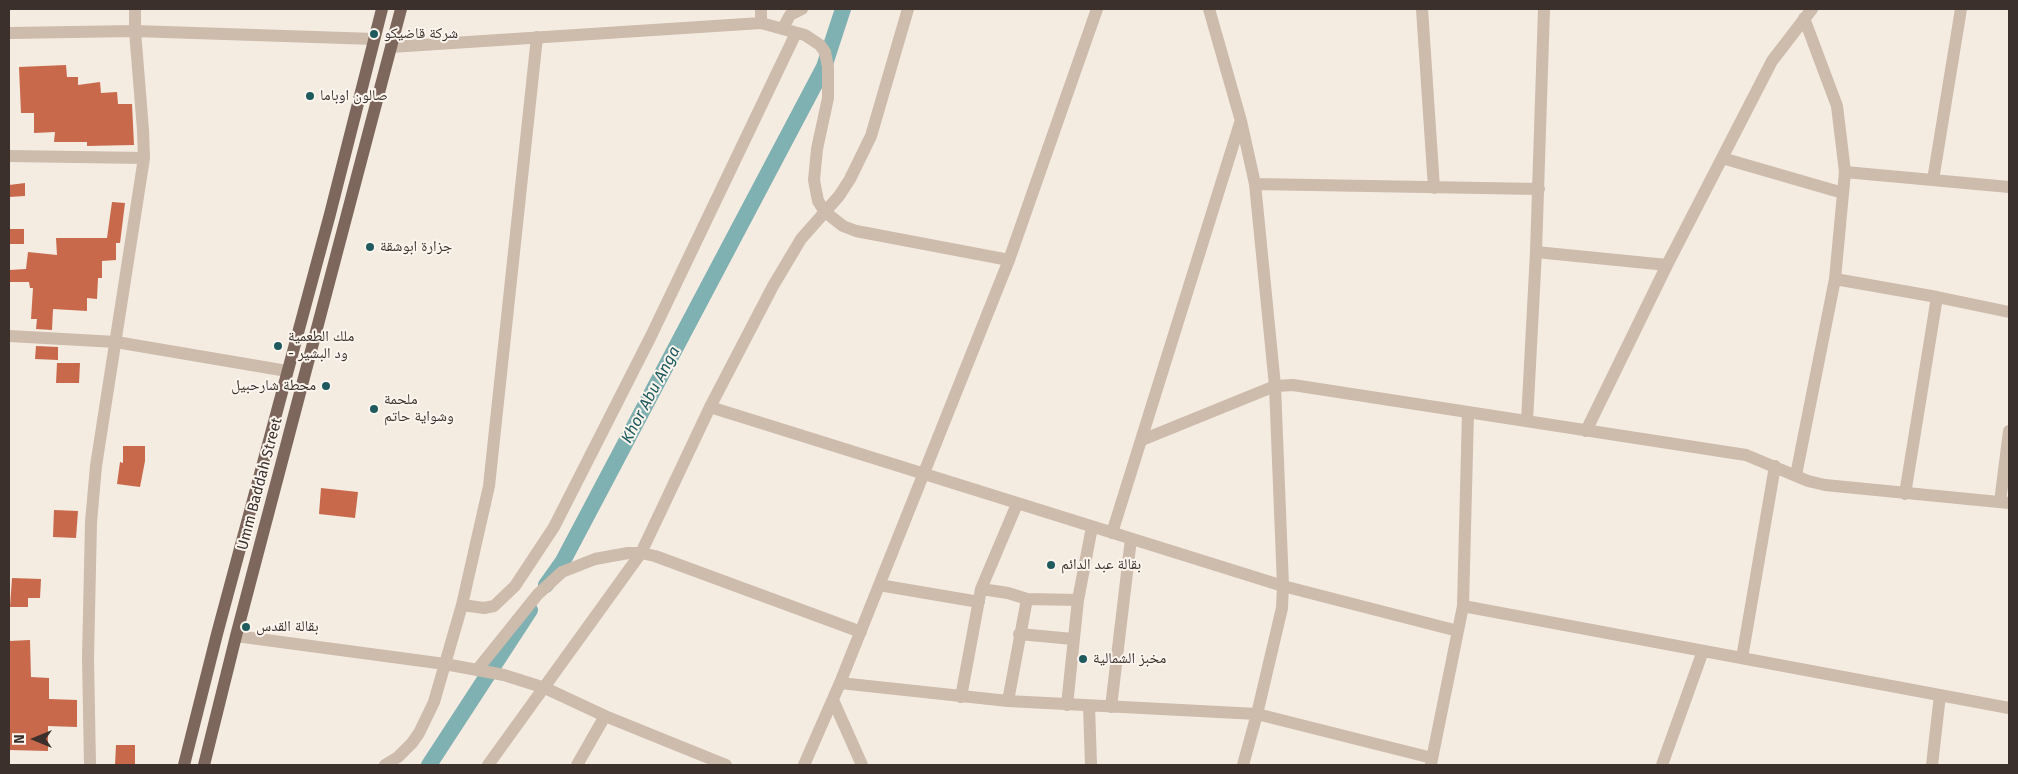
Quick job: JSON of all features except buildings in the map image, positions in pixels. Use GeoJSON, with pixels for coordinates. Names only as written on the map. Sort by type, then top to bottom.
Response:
{"type":"FeatureCollection","features":[{"type":"Feature","properties":{"kind":"main road","name":"Umm Baddah Street"},"geometry":{"type":"LineString","coordinates":[[184,765],[216,634],[330,214],[382,9]]}},
{"type":"Feature","properties":{"kind":"main road","name":"Umm Baddah Street"},"geometry":{"type":"LineString","coordinates":[[204,765],[236,636],[401,9]]}},
{"type":"Feature","properties":{"kind":"street"},"geometry":{"type":"LineString","coordinates":[[90,765],[88,658],[91,522],[96,466],[144,158],[135,9]]}},
{"type":"Feature","properties":{"kind":"street"},"geometry":{"type":"LineString","coordinates":[[761,9],[761,23]]}},
{"type":"Feature","properties":{"kind":"street"},"geometry":{"type":"LineString","coordinates":[[783,28],[790,14],[802,9]]}},
{"type":"Feature","properties":{"kind":"street"},"geometry":{"type":"LineString","coordinates":[[488,765],[641,553],[710,407],[754,321],[792,254],[811,226],[839,196],[850,179],[871,136],[908,9]]}},
{"type":"Feature","properties":{"kind":"street"},"geometry":{"type":"LineString","coordinates":[[804,765],[840,683],[1009,260],[1097,9]]}},
{"type":"Feature","properties":{"kind":"street"},"geometry":{"type":"LineString","coordinates":[[1209,9],[1241,121],[1254,184],[1275,386],[1283,586],[1282,608],[1243,765]]}},
{"type":"Feature","properties":{"kind":"street"},"geometry":{"type":"LineString","coordinates":[[1422,9],[1434,188]]}},
{"type":"Feature","properties":{"kind":"street"},"geometry":{"type":"LineString","coordinates":[[1527,421],[1536,252],[1544,9]]}},
{"type":"Feature","properties":{"kind":"street"},"geometry":{"type":"LineString","coordinates":[[1933,180],[1962,9]]}},
{"type":"Feature","properties":{"kind":"street"},"geometry":{"type":"LineString","coordinates":[[1586,431],[1667,265],[1772,62],[1808,13]]}},
{"type":"Feature","properties":{"kind":"street"},"geometry":{"type":"LineString","coordinates":[[1796,475],[1835,279],[1845,172],[1837,106],[1808,13]]}},
{"type":"Feature","properties":{"kind":"street"},"geometry":{"type":"LineString","coordinates":[[391,47],[761,23],[783,28],[805,36],[820,45],[825,52],[828,67],[828,98],[814,180],[818,201],[825,212],[843,226],[856,230],[1009,260]]}},
{"type":"Feature","properties":{"kind":"street"},"geometry":{"type":"LineString","coordinates":[[9,33],[135,31],[374,39]]}},
{"type":"Feature","properties":{"kind":"street"},"geometry":{"type":"LineString","coordinates":[[462,605],[484,608],[494,606],[516,586],[554,527],[651,336],[796,33]]}},
{"type":"Feature","properties":{"kind":"street"},"geometry":{"type":"LineString","coordinates":[[385,765],[405,750],[419,733],[434,702],[462,605],[489,486],[494,454],[537,37]]}},
{"type":"Feature","properties":{"kind":"street"},"geometry":{"type":"LineString","coordinates":[[1112,533],[1241,121]]}},
{"type":"Feature","properties":{"kind":"street"},"geometry":{"type":"LineString","coordinates":[[9,156],[144,158]]}},
{"type":"Feature","properties":{"kind":"street"},"geometry":{"type":"LineString","coordinates":[[1722,158],[1843,193]]}},
{"type":"Feature","properties":{"kind":"street"},"geometry":{"type":"LineString","coordinates":[[1845,172],[2009,187]]}},
{"type":"Feature","properties":{"kind":"street"},"geometry":{"type":"LineString","coordinates":[[1254,184],[1538,188]]}},
{"type":"Feature","properties":{"kind":"street"},"geometry":{"type":"LineString","coordinates":[[1536,252],[1667,265]]}},
{"type":"Feature","properties":{"kind":"street"},"geometry":{"type":"LineString","coordinates":[[1835,279],[2009,312]]}},
{"type":"Feature","properties":{"kind":"street"},"geometry":{"type":"LineString","coordinates":[[1905,494],[1937,297]]}},
{"type":"Feature","properties":{"kind":"street"},"geometry":{"type":"LineString","coordinates":[[9,336],[116,342],[287,371]]}},
{"type":"Feature","properties":{"kind":"street"},"geometry":{"type":"LineString","coordinates":[[1142,440],[1275,386],[1307,386],[1746,456],[1775,466],[1808,481],[1825,485],[2005,503],[2009,431]]}},
{"type":"Feature","properties":{"kind":"street"},"geometry":{"type":"LineString","coordinates":[[710,407],[1283,586],[1458,631]]}},
{"type":"Feature","properties":{"kind":"street"},"geometry":{"type":"LineString","coordinates":[[840,683],[1008,701],[1257,714],[1432,762],[1463,606],[1468,412]]}},
{"type":"Feature","properties":{"kind":"street"},"geometry":{"type":"LineString","coordinates":[[1742,658],[1775,466]]}},
{"type":"Feature","properties":{"kind":"street"},"geometry":{"type":"LineString","coordinates":[[961,697],[980,595],[1017,504]]}},
{"type":"Feature","properties":{"kind":"street"},"geometry":{"type":"LineString","coordinates":[[1067,705],[1078,600],[1092,527]]}},
{"type":"Feature","properties":{"kind":"street"},"geometry":{"type":"LineString","coordinates":[[1111,707],[1131,539]]}},
{"type":"Feature","properties":{"kind":"street"},"geometry":{"type":"LineString","coordinates":[[477,670],[538,594],[562,572],[595,559],[614,555],[641,553],[655,556],[860,632]]}},
{"type":"Feature","properties":{"kind":"street"},"geometry":{"type":"LineString","coordinates":[[879,585],[980,595],[1008,593],[1027,599],[1078,600]]}},
{"type":"Feature","properties":{"kind":"street"},"geometry":{"type":"LineString","coordinates":[[1008,701],[1027,599]]}},
{"type":"Feature","properties":{"kind":"street"},"geometry":{"type":"LineString","coordinates":[[1463,606],[2009,708]]}},
{"type":"Feature","properties":{"kind":"street"},"geometry":{"type":"LineString","coordinates":[[1019,634],[1073,639]]}},
{"type":"Feature","properties":{"kind":"street"},"geometry":{"type":"LineString","coordinates":[[236,636],[445,664],[504,675],[545,688],[605,716],[726,765]]}},
{"type":"Feature","properties":{"kind":"street"},"geometry":{"type":"LineString","coordinates":[[1662,765],[1703,651]]}},
{"type":"Feature","properties":{"kind":"street"},"geometry":{"type":"LineString","coordinates":[[1932,765],[1940,696]]}},
{"type":"Feature","properties":{"kind":"street"},"geometry":{"type":"LineString","coordinates":[[833,700],[862,765]]}},
{"type":"Feature","properties":{"kind":"street"},"geometry":{"type":"LineString","coordinates":[[1089,706],[1091,765]]}},
{"type":"Feature","properties":{"kind":"street"},"geometry":{"type":"LineString","coordinates":[[577,765],[605,716]]}},
{"type":"Feature","properties":{"kind":"waterway","name":"Khor Abu Anga"},"geometry":{"type":"LineString","coordinates":[[546,585],[563,561],[824,67],[843,9]]}},
{"type":"Feature","properties":{"kind":"waterway","name":"Khor Abu Anga"},"geometry":{"type":"LineString","coordinates":[[429,765],[530,610]]}},
{"type":"Feature","properties":{"kind":"place","name":"شركة قاضيكو"},"geometry":{"type":"Point","coordinates":[374,34]}},
{"type":"Feature","properties":{"kind":"place","name":"صالون اوباما"},"geometry":{"type":"Point","coordinates":[310,96]}},
{"type":"Feature","properties":{"kind":"place","name":"جزارة ابوشقة"},"geometry":{"type":"Point","coordinates":[370,247]}},
{"type":"Feature","properties":{"kind":"place","name":"ملك الطعمية - ود البشير"},"geometry":{"type":"Point","coordinates":[278,346]}},
{"type":"Feature","properties":{"kind":"place","name":"محطة شارحبيل"},"geometry":{"type":"Point","coordinates":[326,386]}},
{"type":"Feature","properties":{"kind":"place","name":"ملحمة وشواية حاتم"},"geometry":{"type":"Point","coordinates":[374,409]}},
{"type":"Feature","properties":{"kind":"place","name":"بقالة عبد الدائم"},"geometry":{"type":"Point","coordinates":[1051,565]}},
{"type":"Feature","properties":{"kind":"place","name":"بقالة القدس"},"geometry":{"type":"Point","coordinates":[246,627]}},
{"type":"Feature","properties":{"kind":"place","name":"مخبز الشمالية"},"geometry":{"type":"Point","coordinates":[1083,659]}}]}
